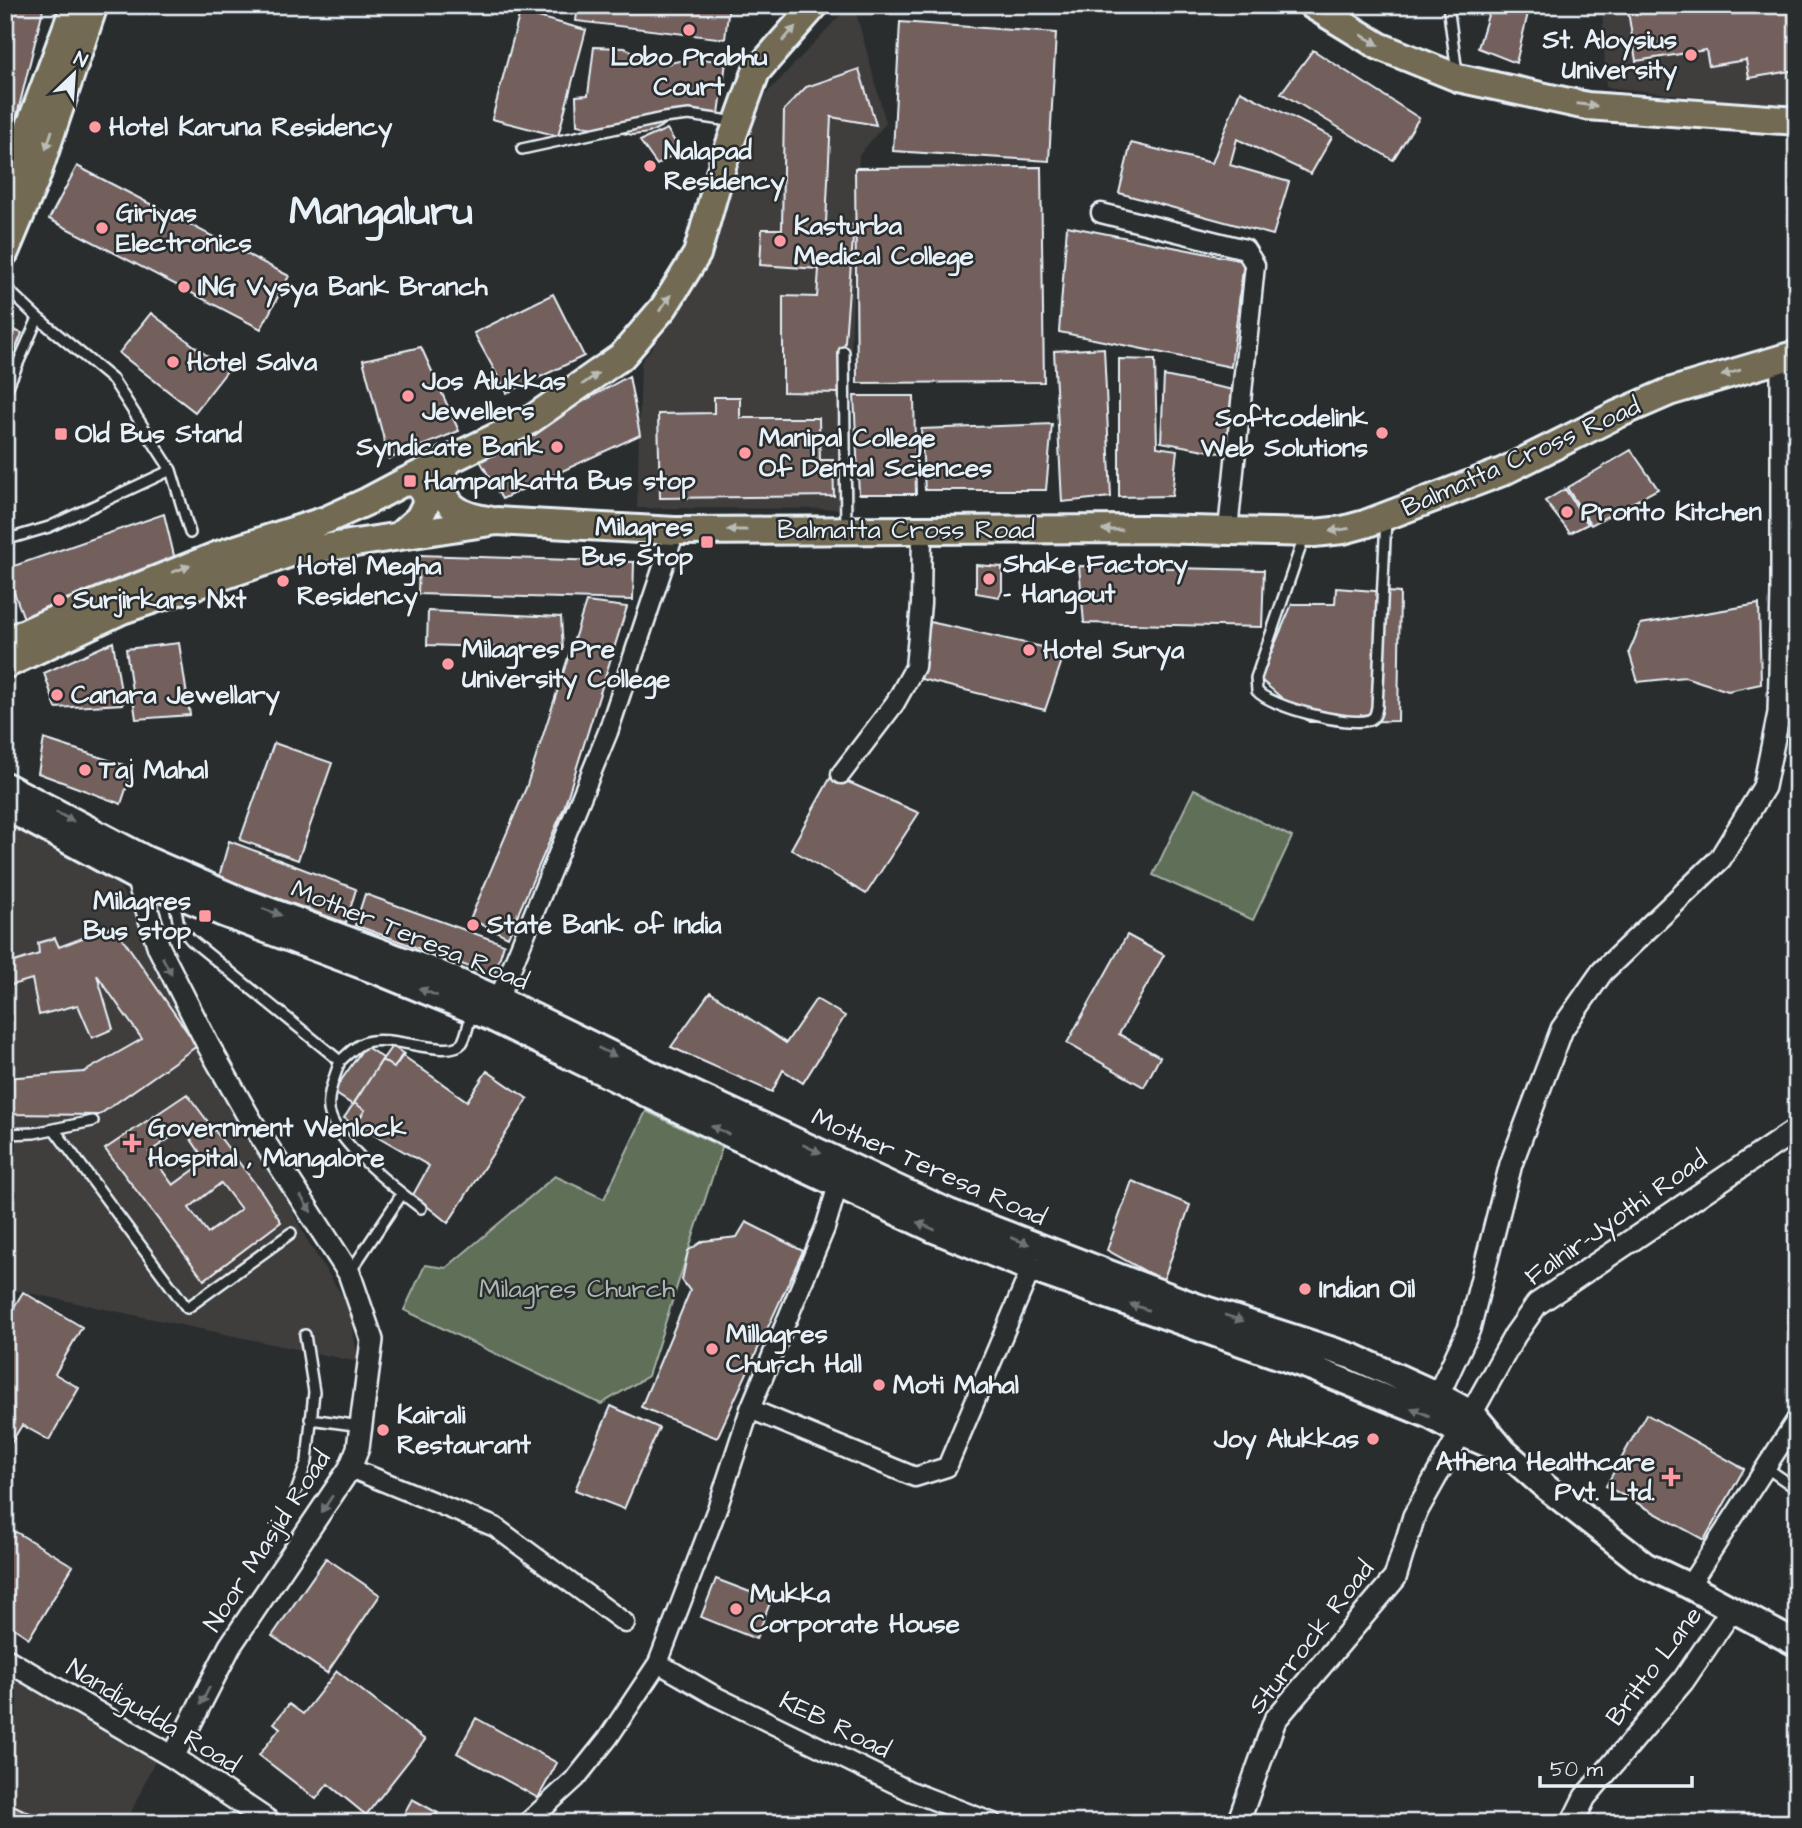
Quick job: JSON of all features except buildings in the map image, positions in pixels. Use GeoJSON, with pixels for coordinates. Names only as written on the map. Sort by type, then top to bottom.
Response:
{"type":"FeatureCollection","features":[{"type":"Feature","properties":{"kind":"main road"},"geometry":{"type":"LineString","coordinates":[[5,252],[15,178],[75,5]]}},
{"type":"Feature","properties":{"kind":"main road"},"geometry":{"type":"LineString","coordinates":[[15,178],[94,5]]}},
{"type":"Feature","properties":{"kind":"main road"},"geometry":{"type":"LineString","coordinates":[[5,642],[221,554],[326,520],[368,501],[529,421],[622,356],[664,307],[697,254],[723,163],[756,72],[815,5]]}},
{"type":"Feature","properties":{"kind":"main road"},"geometry":{"type":"LineString","coordinates":[[1312,5],[1379,46],[1458,78],[1587,106],[1797,121]]}},
{"type":"Feature","properties":{"kind":"main road","name":"Balmatta Cross Road"},"geometry":{"type":"LineString","coordinates":[[5,665],[122,610],[292,553],[497,521],[675,531],[1228,530],[1306,533],[1343,530],[1502,472],[1616,415],[1669,392],[1789,356]]}},
{"type":"Feature","properties":{"kind":"main road"},"geometry":{"type":"LineString","coordinates":[[446,460],[442,474],[442,490],[452,505],[467,517],[497,521]]}},
{"type":"Feature","properties":{"kind":"main road"},"geometry":{"type":"LineString","coordinates":[[400,535],[418,518],[426,504],[425,494],[419,485],[412,482],[402,483]]}},
{"type":"Feature","properties":{"kind":"main road","name":"Mother Teresa Road"},"geometry":{"type":"LineString","coordinates":[[5,785],[142,869],[241,900],[436,972],[487,1009],[660,1078],[949,1212],[1193,1305],[1354,1357],[1437,1395],[1467,1424],[1645,1565],[1797,1644]]}},
{"type":"Feature","properties":{"kind":"main road"},"geometry":{"type":"LineString","coordinates":[[5,807],[142,869],[173,893],[223,914],[487,1009],[710,1125],[932,1229],[1031,1269],[1345,1381],[1430,1416],[1467,1424]]}},
{"type":"Feature","properties":{"kind":"main road"},"geometry":{"type":"LineString","coordinates":[[1345,1381],[1354,1357]]}},
{"type":"Feature","properties":{"kind":"street"},"geometry":{"type":"LineString","coordinates":[[1101,213],[1245,249],[1252,257],[1255,265],[1228,530]]}},
{"type":"Feature","properties":{"kind":"street"},"geometry":{"type":"LineString","coordinates":[[1437,1395],[1469,1329],[1511,1164],[1562,1029],[1602,972],[1720,859],[1764,787],[1779,713],[1789,356]]}},
{"type":"Feature","properties":{"kind":"street"},"geometry":{"type":"LineString","coordinates":[[841,774],[895,703],[915,667],[921,604],[922,530]]}},
{"type":"Feature","properties":{"kind":"street"},"geometry":{"type":"LineString","coordinates":[[487,1009],[608,732],[675,531]]}},
{"type":"Feature","properties":{"kind":"street","name":"Noor Masjid Road"},"geometry":{"type":"LineString","coordinates":[[142,869],[159,948],[208,1045],[251,1121],[349,1273],[372,1340],[358,1448],[350,1468],[230,1646],[173,1757]]}},
{"type":"Feature","properties":{"kind":"street","name":"Falnir-Jyothi Road"},"geometry":{"type":"LineString","coordinates":[[1467,1424],[1515,1335],[1536,1304],[1797,1129]]}},
{"type":"Feature","properties":{"kind":"street"},"geometry":{"type":"LineString","coordinates":[[527,1823],[576,1778],[608,1738],[659,1663],[718,1506],[750,1409],[825,1227],[838,1185]]}},
{"type":"Feature","properties":{"kind":"street"},"geometry":{"type":"LineString","coordinates":[[750,1409],[915,1477],[947,1467],[1031,1269]]}},
{"type":"Feature","properties":{"kind":"street"},"geometry":{"type":"LineString","coordinates":[[1689,1586],[1764,1466],[1797,1419]]}},
{"type":"Feature","properties":{"kind":"street","name":"Sturrock Road"},"geometry":{"type":"LineString","coordinates":[[1238,1823],[1275,1720],[1395,1578],[1414,1516],[1467,1424]]}},
{"type":"Feature","properties":{"kind":"street"},"geometry":{"type":"LineString","coordinates":[[350,1468],[495,1527],[625,1623]]}},
{"type":"Feature","properties":{"kind":"street","name":"Britto Lane"},"geometry":{"type":"LineString","coordinates":[[1572,1823],[1585,1797],[1683,1681],[1731,1609]]}},
{"type":"Feature","properties":{"kind":"street","name":"Nandigudda Road"},"geometry":{"type":"LineString","coordinates":[[5,1659],[173,1757],[271,1823]]}},
{"type":"Feature","properties":{"kind":"street","name":"KEB Road"},"geometry":{"type":"LineString","coordinates":[[659,1663],[718,1697],[910,1791],[993,1823]]}},
{"type":"Feature","properties":{"kind":"lane"},"geometry":{"type":"LineString","coordinates":[[1448,5],[1458,78]]}},
{"type":"Feature","properties":{"kind":"lane"},"geometry":{"type":"LineString","coordinates":[[522,149],[663,118],[689,115],[738,122]]}},
{"type":"Feature","properties":{"kind":"lane"},"geometry":{"type":"LineString","coordinates":[[5,287],[113,380],[172,470],[190,533]]}},
{"type":"Feature","properties":{"kind":"lane"},"geometry":{"type":"LineString","coordinates":[[5,393],[38,318]]}},
{"type":"Feature","properties":{"kind":"lane"},"geometry":{"type":"LineString","coordinates":[[844,352],[846,530]]}},
{"type":"Feature","properties":{"kind":"lane"},"geometry":{"type":"LineString","coordinates":[[5,540],[48,527],[172,470]]}},
{"type":"Feature","properties":{"kind":"lane"},"geometry":{"type":"LineString","coordinates":[[1306,533],[1256,678],[1257,691],[1272,702],[1292,709],[1349,721],[1368,720],[1376,713],[1377,707],[1386,516]]}},
{"type":"Feature","properties":{"kind":"lane"},"geometry":{"type":"LineString","coordinates":[[173,893],[179,926],[191,940],[340,1061]]}},
{"type":"Feature","properties":{"kind":"lane"},"geometry":{"type":"LineString","coordinates":[[421,1208],[356,1153],[338,1130],[329,1113],[331,1088],[340,1061],[365,1042],[396,1040],[430,1048],[451,1049],[462,1042],[487,1009]]}},
{"type":"Feature","properties":{"kind":"lane"},"geometry":{"type":"LineString","coordinates":[[5,1134],[34,1133],[93,1121]]}},
{"type":"Feature","properties":{"kind":"lane"},"geometry":{"type":"LineString","coordinates":[[54,1129],[187,1308],[291,1233]]}},
{"type":"Feature","properties":{"kind":"lane"},"geometry":{"type":"LineString","coordinates":[[349,1273],[402,1194]]}},
{"type":"Feature","properties":{"kind":"lane"},"geometry":{"type":"LineString","coordinates":[[296,1492],[307,1461],[314,1392],[305,1335]]}},
{"type":"Feature","properties":{"kind":"lane"},"geometry":{"type":"LineString","coordinates":[[310,1419],[361,1426]]}},
{"type":"Feature","properties":{"kind":"lane"},"geometry":{"type":"LineString","coordinates":[[1764,1466],[1797,1489]]}},
{"type":"Feature","properties":{"kind":"shaded area","name":"Kasturba Medical College"},"geometry":{"type":"Polygon","coordinates":[[[850,5],[854,5],[886,123],[859,155],[849,397],[855,509],[637,508],[641,362],[668,327],[766,94],[850,5]]]}},
{"type":"Feature","properties":{"kind":"shaded area","name":"St. Aloysius University"},"geometry":{"type":"Polygon","coordinates":[[[1602,5],[1627,5],[1636,61],[1706,50],[1709,66],[1746,60],[1797,70],[1797,108],[1606,87],[1602,5]]]}},
{"type":"Feature","properties":{"kind":"shaded area","name":"Government Wenlock Hospital , Mangalore"},"geometry":{"type":"Polygon","coordinates":[[[5,807],[119,885],[192,1023],[208,1045],[308,1242],[350,1308],[358,1362],[5,1288],[5,807]]]}},
{"type":"Feature","properties":{"kind":"shaded area"},"geometry":{"type":"Polygon","coordinates":[[[5,1672],[156,1759],[126,1823],[5,1823],[5,1672]]]}},
{"type":"Feature","properties":{"kind":"green space"},"geometry":{"type":"Polygon","coordinates":[[[1194,789],[1292,837],[1253,920],[1153,875],[1194,789]]]}},
{"type":"Feature","properties":{"kind":"green space","name":"Milagres Church"},"geometry":{"type":"Polygon","coordinates":[[[646,1111],[722,1147],[648,1376],[601,1404],[404,1310],[425,1265],[446,1268],[555,1176],[604,1199],[646,1111]]]}},
{"type":"Feature","properties":{"kind":"place","name":"Lobo Prabhu Court"},"geometry":{"type":"Point","coordinates":[689,30]}},
{"type":"Feature","properties":{"kind":"place","name":"St. Aloysius University"},"geometry":{"type":"Point","coordinates":[1691,55]}},
{"type":"Feature","properties":{"kind":"place","name":"Hotel Karuna Residency"},"geometry":{"type":"Point","coordinates":[95,127]}},
{"type":"Feature","properties":{"kind":"place","name":"Nalapad Residency"},"geometry":{"type":"Point","coordinates":[650,166]}},
{"type":"Feature","properties":{"kind":"place","name":"Giriyas Electronics"},"geometry":{"type":"Point","coordinates":[102,228]}},
{"type":"Feature","properties":{"kind":"place","name":"Kasturba Medical College"},"geometry":{"type":"Point","coordinates":[780,241]}},
{"type":"Feature","properties":{"kind":"place","name":"ING Vysya Bank Branch"},"geometry":{"type":"Point","coordinates":[184,287]}},
{"type":"Feature","properties":{"kind":"place","name":"Hotel Salva"},"geometry":{"type":"Point","coordinates":[173,362]}},
{"type":"Feature","properties":{"kind":"place","name":"Jos Alukkas Jewellers"},"geometry":{"type":"Point","coordinates":[408,396]}},
{"type":"Feature","properties":{"kind":"place","name":"Softcodelink Web Solutions"},"geometry":{"type":"Point","coordinates":[1382,433]}},
{"type":"Feature","properties":{"kind":"place","name":"Old Bus Stand"},"geometry":{"type":"Point","coordinates":[61,434]}},
{"type":"Feature","properties":{"kind":"place","name":"Syndicate Bank"},"geometry":{"type":"Point","coordinates":[557,447]}},
{"type":"Feature","properties":{"kind":"place","name":"Manipal College Of Dental Sciences"},"geometry":{"type":"Point","coordinates":[745,453]}},
{"type":"Feature","properties":{"kind":"place","name":"Hampankatta Bus stop"},"geometry":{"type":"Point","coordinates":[410,481]}},
{"type":"Feature","properties":{"kind":"place","name":"Pronto Kitchen"},"geometry":{"type":"Point","coordinates":[1567,512]}},
{"type":"Feature","properties":{"kind":"place","name":"Milagres Bus Stop"},"geometry":{"type":"Point","coordinates":[707,542]}},
{"type":"Feature","properties":{"kind":"place","name":"Shake Factory - Hangout"},"geometry":{"type":"Point","coordinates":[989,579]}},
{"type":"Feature","properties":{"kind":"place","name":"Hotel Megha Residency"},"geometry":{"type":"Point","coordinates":[283,581]}},
{"type":"Feature","properties":{"kind":"place","name":"Surjirkars Nxt"},"geometry":{"type":"Point","coordinates":[59,600]}},
{"type":"Feature","properties":{"kind":"place","name":"Hotel Surya"},"geometry":{"type":"Point","coordinates":[1029,650]}},
{"type":"Feature","properties":{"kind":"place","name":"Milagres Pre University College"},"geometry":{"type":"Point","coordinates":[448,664]}},
{"type":"Feature","properties":{"kind":"place","name":"Canara Jewellary"},"geometry":{"type":"Point","coordinates":[57,695]}},
{"type":"Feature","properties":{"kind":"place","name":"Taj Mahal"},"geometry":{"type":"Point","coordinates":[85,770]}},
{"type":"Feature","properties":{"kind":"place","name":"Milagres Bus stop"},"geometry":{"type":"Point","coordinates":[205,916]}},
{"type":"Feature","properties":{"kind":"place","name":"State Bank of India"},"geometry":{"type":"Point","coordinates":[473,925]}},
{"type":"Feature","properties":{"kind":"place","name":"Government Wenlock Hospital , Mangalore"},"geometry":{"type":"Point","coordinates":[132,1143]}},
{"type":"Feature","properties":{"kind":"place","name":"Indian Oil"},"geometry":{"type":"Point","coordinates":[1305,1289]}},
{"type":"Feature","properties":{"kind":"place","name":"Millagres Church Hall"},"geometry":{"type":"Point","coordinates":[712,1349]}},
{"type":"Feature","properties":{"kind":"place","name":"Moti Mahal"},"geometry":{"type":"Point","coordinates":[879,1385]}},
{"type":"Feature","properties":{"kind":"place","name":"Kairali Restaurant"},"geometry":{"type":"Point","coordinates":[383,1430]}},
{"type":"Feature","properties":{"kind":"place","name":"Joy Alukkas"},"geometry":{"type":"Point","coordinates":[1373,1439]}},
{"type":"Feature","properties":{"kind":"place","name":"Athena Healthcare Pvt. Ltd."},"geometry":{"type":"Point","coordinates":[1671,1477]}},
{"type":"Feature","properties":{"kind":"place","name":"Mukka Corporate House"},"geometry":{"type":"Point","coordinates":[736,1609]}},
{"type":"Feature","properties":{"kind":"district","name":"Mangaluru"},"geometry":{"type":"Point","coordinates":[381,212]}}]}
